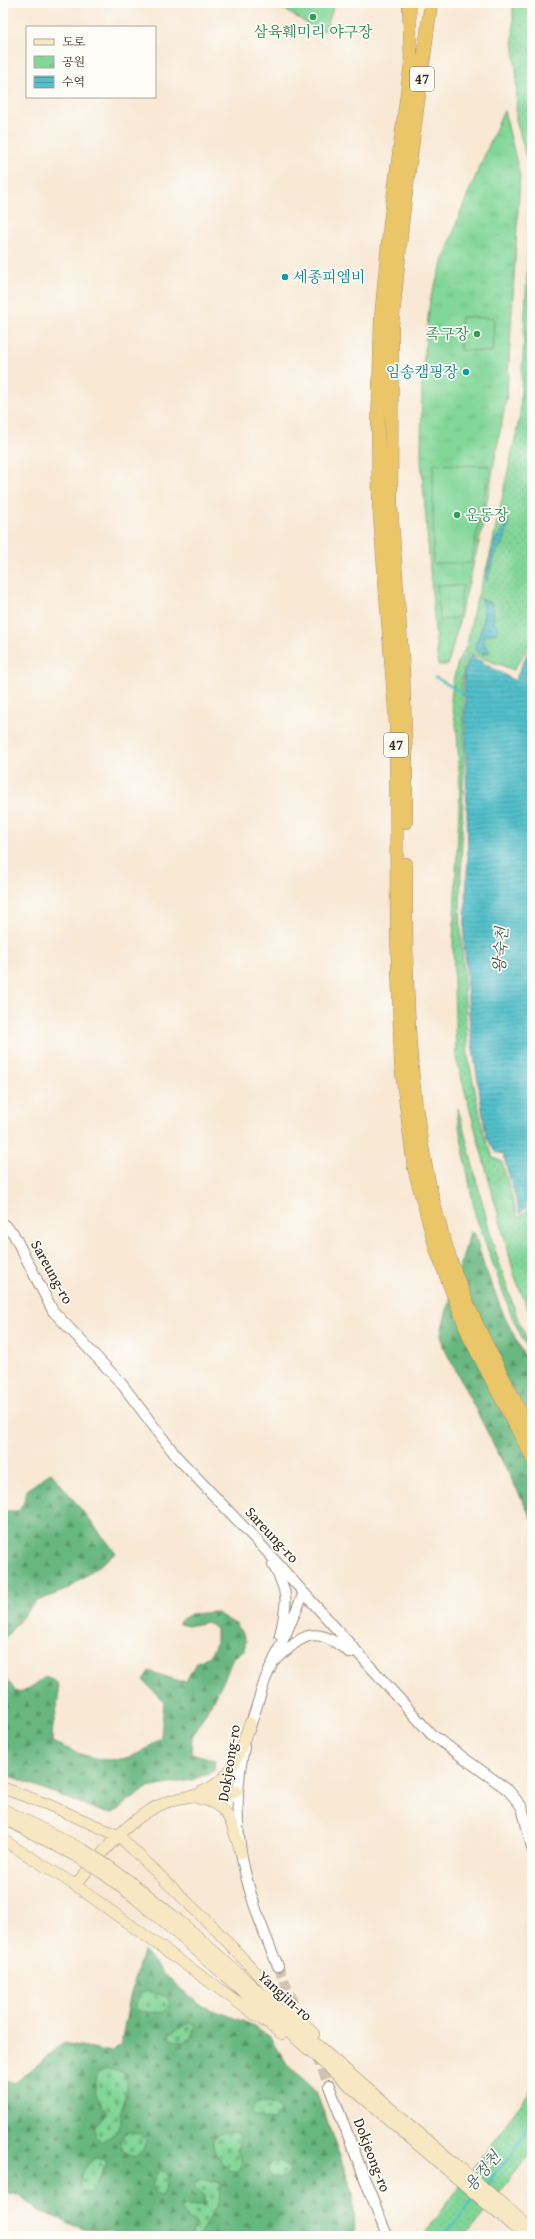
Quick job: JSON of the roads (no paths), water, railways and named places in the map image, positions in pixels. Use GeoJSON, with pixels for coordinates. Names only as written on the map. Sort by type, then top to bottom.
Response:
{"type":"FeatureCollection","features":[{"type":"Feature","properties":{"kind":"highway","name":"47"},"geometry":{"type":"LineString","coordinates":[[410,3],[411,63],[390,223],[381,319],[378,428],[379,504],[396,724],[397,931],[401,1064],[414,1168],[437,1252],[470,1338],[532,1457]]}},
{"type":"Feature","properties":{"kind":"highway","name":"47"},"geometry":{"type":"LineString","coordinates":[[431,3],[403,215],[392,333],[391,507],[403,670],[406,760],[406,870],[410,1035],[419,1132],[434,1206],[457,1278],[482,1337],[532,1434]]}},
{"type":"Feature","properties":{"kind":"main road"},"geometry":{"type":"LineString","coordinates":[[189,1797],[209,1789],[228,1774],[250,1722]]}},
{"type":"Feature","properties":{"kind":"main road"},"geometry":{"type":"LineString","coordinates":[[3,1788],[49,1805],[119,1836],[217,1930],[345,2068]]}},
{"type":"Feature","properties":{"kind":"main road"},"geometry":{"type":"LineString","coordinates":[[76,1886],[119,1836],[146,1812],[168,1802],[189,1797],[237,1791]]}},
{"type":"Feature","properties":{"kind":"main road"},"geometry":{"type":"LineString","coordinates":[[189,1797],[214,1802],[224,1810],[228,1815],[240,1853]]}},
{"type":"Feature","properties":{"kind":"main road","name":"Yangjin-ro"},"geometry":{"type":"LineString","coordinates":[[3,1809],[104,1869],[137,1886],[171,1914],[345,2068],[456,2172]]}},
{"type":"Feature","properties":{"kind":"main road","name":"Yangjin-ro"},"geometry":{"type":"LineString","coordinates":[[3,1818],[81,1854]]}},
{"type":"Feature","properties":{"kind":"main road"},"geometry":{"type":"LineString","coordinates":[[3,1840],[76,1886],[282,2034],[346,2083]]}},
{"type":"Feature","properties":{"kind":"main road","name":"Yangjin-ro"},"geometry":{"type":"LineString","coordinates":[[104,1869],[346,2083],[509,2217],[524,2236]]}},
{"type":"Feature","properties":{"kind":"main road","name":"Yangjin-ro"},"geometry":{"type":"LineString","coordinates":[[509,2217],[532,2229]]}},
{"type":"Feature","properties":{"kind":"street","name":"Sareung-ro"},"geometry":{"type":"LineString","coordinates":[[3,1224],[13,1233],[53,1311],[120,1383],[177,1457],[260,1544],[372,1671],[431,1734],[508,1790],[522,1807],[532,1848]]}},
{"type":"Feature","properties":{"kind":"street"},"geometry":{"type":"LineString","coordinates":[[260,1544],[282,1581],[287,1597],[287,1607],[273,1662]]}},
{"type":"Feature","properties":{"kind":"street","name":"Dokjeong-ro"},"geometry":{"type":"LineString","coordinates":[[278,1966],[255,1908],[240,1853],[237,1791],[250,1722],[273,1662],[304,1593]]}},
{"type":"Feature","properties":{"kind":"street"},"geometry":{"type":"LineString","coordinates":[[273,1662],[300,1639],[318,1635],[332,1638],[372,1671]]}},
{"type":"Feature","properties":{"kind":"street","name":"Dokjeong-ro"},"geometry":{"type":"LineString","coordinates":[[329,2086],[387,2236]]}},
{"type":"Feature","properties":{"kind":"water"},"geometry":{"type":"Polygon","coordinates":[[[509,520],[504,541],[494,556],[487,581],[485,576],[496,539],[509,520]]]}},
{"type":"Feature","properties":{"kind":"water"},"geometry":{"type":"Polygon","coordinates":[[[481,599],[492,603],[494,623],[499,626],[496,634],[484,635],[484,644],[490,652],[483,654],[477,651],[475,645],[484,616],[481,599]]]}},
{"type":"Feature","properties":{"kind":"water","name":"왕숙천"},"geometry":{"type":"Polygon","coordinates":[[[532,647],[532,661],[525,680],[532,686],[532,1190],[526,1208],[520,1214],[503,1154],[495,1152],[486,1136],[470,1029],[464,940],[468,855],[464,675],[470,655],[515,681],[529,649],[532,647]]]}},
{"type":"Feature","properties":{"kind":"waterway"},"geometry":{"type":"LineString","coordinates":[[435,677],[466,695]]}},
{"type":"Feature","properties":{"kind":"waterway","name":"용정천"},"geometry":{"type":"LineString","coordinates":[[486,2185],[514,2152],[532,2118]]}},
{"type":"Feature","properties":{"kind":"waterway","name":"용정천"},"geometry":{"type":"LineString","coordinates":[[443,2236],[475,2198]]}},
{"type":"Feature","properties":{"kind":"tunnel"},"geometry":{"type":"LineString","coordinates":[[278,1966],[300,2018]]}},
{"type":"Feature","properties":{"kind":"tunnel"},"geometry":{"type":"LineString","coordinates":[[316,2056],[329,2086]]}},
{"type":"Feature","properties":{"kind":"place","name":"삼육훼미리 야구장"},"geometry":{"type":"Point","coordinates":[313,17]}},
{"type":"Feature","properties":{"kind":"place","name":"세종피엠비"},"geometry":{"type":"Point","coordinates":[285,277]}},
{"type":"Feature","properties":{"kind":"place","name":"족구장"},"geometry":{"type":"Point","coordinates":[477,334]}},
{"type":"Feature","properties":{"kind":"place","name":"임송캠핑장"},"geometry":{"type":"Point","coordinates":[466,372]}},
{"type":"Feature","properties":{"kind":"place","name":"운동장"},"geometry":{"type":"Point","coordinates":[457,515]}}]}
